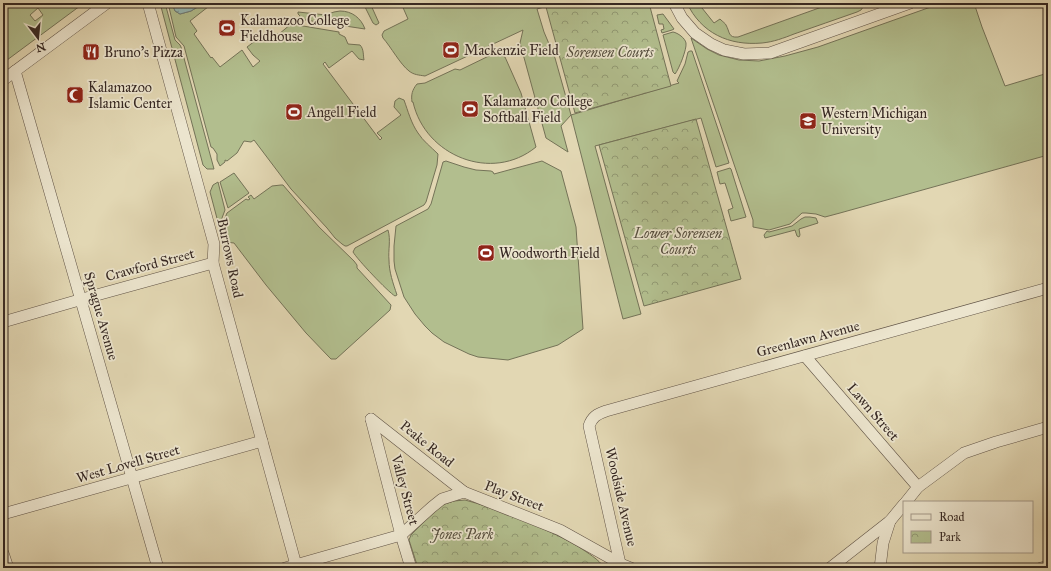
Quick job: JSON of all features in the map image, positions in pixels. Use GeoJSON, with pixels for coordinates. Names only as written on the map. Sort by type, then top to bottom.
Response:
{"type":"FeatureCollection","features":[{"type":"Feature","properties":{"kind":"street"},"geometry":{"type":"LineString","coordinates":[[3,80],[107,3]]}},
{"type":"Feature","properties":{"kind":"street","name":"Burrows Road"},"geometry":{"type":"LineString","coordinates":[[148,3],[214,244],[213,263],[262,441],[291,567]]}},
{"type":"Feature","properties":{"kind":"street"},"geometry":{"type":"LineString","coordinates":[[674,3],[682,18],[695,33],[711,44],[724,50],[744,54],[770,53],[910,3]]}},
{"type":"Feature","properties":{"kind":"street","name":"Sprague Avenue"},"geometry":{"type":"LineString","coordinates":[[15,71],[158,568]]}},
{"type":"Feature","properties":{"kind":"street","name":"Crawford Street"},"geometry":{"type":"LineString","coordinates":[[3,322],[213,263]]}},
{"type":"Feature","properties":{"kind":"street","name":"Greenlawn Avenue"},"geometry":{"type":"LineString","coordinates":[[590,432],[589,426],[595,415],[606,410],[1048,288]]}},
{"type":"Feature","properties":{"kind":"street","name":"Lawn Street"},"geometry":{"type":"LineString","coordinates":[[804,356],[918,487]]}},
{"type":"Feature","properties":{"kind":"street","name":"Peake Road"},"geometry":{"type":"LineString","coordinates":[[371,419],[464,492]]}},
{"type":"Feature","properties":{"kind":"street","name":"Valley Street"},"geometry":{"type":"LineString","coordinates":[[371,419],[411,568]]}},
{"type":"Feature","properties":{"kind":"street"},"geometry":{"type":"LineString","coordinates":[[907,501],[918,487],[964,453],[1048,427]]}},
{"type":"Feature","properties":{"kind":"street","name":"Woodside Avenue"},"geometry":{"type":"LineString","coordinates":[[590,432],[624,567]]}},
{"type":"Feature","properties":{"kind":"street","name":"West Lovell Street"},"geometry":{"type":"LineString","coordinates":[[3,514],[262,441]]}},
{"type":"Feature","properties":{"kind":"street","name":"Play Street"},"geometry":{"type":"LineString","coordinates":[[401,535],[442,500],[464,492],[560,530],[624,567]]}},
{"type":"Feature","properties":{"kind":"street"},"geometry":{"type":"LineString","coordinates":[[830,568],[890,521],[903,505]]}},
{"type":"Feature","properties":{"kind":"street"},"geometry":{"type":"LineString","coordinates":[[880,568],[883,543],[890,521]]}},
{"type":"Feature","properties":{"kind":"street"},"geometry":{"type":"LineString","coordinates":[[291,567],[401,535]]}},
{"type":"Feature","properties":{"kind":"street"},"geometry":{"type":"LineString","coordinates":[[3,553],[8,568]]}},
{"type":"Feature","properties":{"kind":"street"},"geometry":{"type":"LineString","coordinates":[[1041,568],[1048,566]]}},
{"type":"Feature","properties":{"kind":"green space"},"geometry":{"type":"Polygon","coordinates":[[[3,3],[84,3],[3,63],[3,3]],[[38,8],[30,15],[35,21],[43,15],[38,8]]]}},
{"type":"Feature","properties":{"kind":"green space"},"geometry":{"type":"Polygon","coordinates":[[[160,3],[165,3],[175,40],[181,47],[214,169],[207,169],[203,165],[160,3]]]}},
{"type":"Feature","properties":{"kind":"green space"},"geometry":{"type":"Polygon","coordinates":[[[168,3],[172,3],[175,11],[180,14],[191,11],[204,3],[213,3],[190,21],[197,31],[194,34],[211,58],[212,57],[220,67],[242,50],[253,67],[260,61],[247,47],[267,32],[279,34],[291,24],[339,32],[339,34],[345,37],[348,44],[360,45],[363,50],[364,60],[359,59],[352,51],[329,68],[325,62],[323,64],[380,140],[382,138],[377,133],[401,115],[394,107],[395,101],[399,98],[404,100],[410,117],[422,139],[438,154],[437,165],[424,205],[345,246],[335,238],[291,189],[254,140],[251,142],[244,141],[237,153],[227,161],[225,160],[225,162],[220,166],[217,160],[217,154],[211,147],[184,46],[176,37],[168,3]]]}},
{"type":"Feature","properties":{"kind":"green space"},"geometry":{"type":"Polygon","coordinates":[[[363,3],[370,3],[379,23],[376,25],[373,23],[363,3]]]}},
{"type":"Feature","properties":{"kind":"green space"},"geometry":{"type":"Polygon","coordinates":[[[401,3],[558,3],[537,9],[544,32],[555,58],[571,115],[561,126],[568,152],[546,138],[520,43],[523,30],[425,76],[417,75],[409,71],[402,64],[382,35],[384,31],[408,19],[401,3]]]}},
{"type":"Feature","properties":{"kind":"green space","name":"Sorensen Courts"},"geometry":{"type":"Polygon","coordinates":[[[558,3],[649,3],[671,86],[575,113],[546,7],[558,3]]]}},
{"type":"Feature","properties":{"kind":"green space"},"geometry":{"type":"Polygon","coordinates":[[[687,3],[698,3],[714,23],[720,19],[726,25],[732,37],[738,37],[833,3],[866,3],[861,10],[857,12],[774,41],[750,43],[727,40],[708,30],[693,13],[687,3]]]}},
{"type":"Feature","properties":{"kind":"green space"},"geometry":{"type":"Polygon","coordinates":[[[942,3],[974,3],[1005,86],[1048,73],[1048,155],[825,217],[816,214],[802,213],[790,224],[769,230],[753,227],[753,220],[691,38],[719,55],[739,60],[759,61],[818,47],[942,3]]]}},
{"type":"Feature","properties":{"kind":"green space"},"geometry":{"type":"Polygon","coordinates":[[[340,11],[348,12],[356,16],[365,29],[299,19],[300,16],[298,14],[298,12],[326,15],[340,11]]]}},
{"type":"Feature","properties":{"kind":"green space"},"geometry":{"type":"Polygon","coordinates":[[[663,14],[674,29],[662,33],[661,30],[664,29],[663,24],[659,24],[657,15],[663,14]]]}},
{"type":"Feature","properties":{"kind":"green space"},"geometry":{"type":"Polygon","coordinates":[[[673,32],[681,36],[686,43],[679,68],[675,74],[673,72],[663,35],[673,32]]]}},
{"type":"Feature","properties":{"kind":"green space"},"geometry":{"type":"Polygon","coordinates":[[[692,51],[729,163],[716,167],[701,118],[595,146],[641,314],[623,319],[571,115],[679,83],[677,81],[685,64],[688,52],[692,51]]]}},
{"type":"Feature","properties":{"kind":"green space","name":"Kalamazoo College Softball Field"},"geometry":{"type":"Polygon","coordinates":[[[495,53],[505,57],[521,93],[536,147],[519,158],[500,163],[481,163],[462,158],[446,149],[431,137],[420,121],[412,102],[412,95],[417,84],[425,83],[455,69],[460,70],[495,53]]]}},
{"type":"Feature","properties":{"kind":"green space","name":"Lower Sorensen Courts"},"geometry":{"type":"Polygon","coordinates":[[[696,119],[741,279],[644,306],[599,145],[696,119]]]}},
{"type":"Feature","properties":{"kind":"green space","name":"Woodworth Field"},"geometry":{"type":"Polygon","coordinates":[[[446,161],[476,170],[491,171],[494,174],[542,161],[561,171],[576,227],[583,329],[558,345],[508,360],[478,357],[444,342],[432,333],[415,314],[404,297],[395,269],[394,246],[396,226],[428,209],[431,204],[443,162],[446,161]]]}},
{"type":"Feature","properties":{"kind":"green space"},"geometry":{"type":"Polygon","coordinates":[[[730,168],[746,217],[731,221],[728,210],[733,208],[725,183],[720,184],[717,172],[730,168]]]}},
{"type":"Feature","properties":{"kind":"green space"},"geometry":{"type":"Polygon","coordinates":[[[234,173],[249,193],[228,208],[220,182],[234,173]]]}},
{"type":"Feature","properties":{"kind":"green space"},"geometry":{"type":"Polygon","coordinates":[[[218,182],[225,210],[219,226],[210,192],[213,185],[218,182]]]}},
{"type":"Feature","properties":{"kind":"green space"},"geometry":{"type":"Polygon","coordinates":[[[283,185],[319,227],[354,261],[357,268],[391,305],[390,310],[336,359],[331,359],[306,333],[266,285],[234,243],[225,242],[227,238],[222,225],[227,213],[246,199],[250,199],[248,197],[251,195],[254,199],[272,186],[283,185]]]}},
{"type":"Feature","properties":{"kind":"green space"},"geometry":{"type":"Polygon","coordinates":[[[805,217],[816,218],[818,223],[799,229],[799,237],[797,236],[795,230],[765,238],[764,235],[767,231],[769,232],[792,226],[805,217]]]}},
{"type":"Feature","properties":{"kind":"green space"},"geometry":{"type":"Polygon","coordinates":[[[388,230],[389,264],[397,295],[395,296],[373,275],[353,252],[355,248],[388,230]]]}},
{"type":"Feature","properties":{"kind":"green space","name":"Jones Park"},"geometry":{"type":"Polygon","coordinates":[[[465,500],[483,505],[538,526],[571,542],[596,559],[605,568],[418,568],[409,540],[411,535],[439,506],[454,501],[465,500]]]}},
{"type":"Feature","properties":{"kind":"water"},"geometry":{"type":"Polygon","coordinates":[[[172,3],[204,3],[191,11],[180,14],[175,11],[172,3]]]}},
{"type":"Feature","properties":{"kind":"place","name":"Kalamazoo College Fieldhouse"},"geometry":{"type":"Point","coordinates":[227,28]}},
{"type":"Feature","properties":{"kind":"place","name":"Mackenzie Field"},"geometry":{"type":"Point","coordinates":[451,50]}},
{"type":"Feature","properties":{"kind":"place","name":"Bruno's Pizza"},"geometry":{"type":"Point","coordinates":[91,52]}},
{"type":"Feature","properties":{"kind":"place","name":"Kalamazoo Islamic Center"},"geometry":{"type":"Point","coordinates":[75,95]}},
{"type":"Feature","properties":{"kind":"place","name":"Kalamazoo College Softball Field"},"geometry":{"type":"Point","coordinates":[470,109]}},
{"type":"Feature","properties":{"kind":"place","name":"Angell Field"},"geometry":{"type":"Point","coordinates":[294,112]}},
{"type":"Feature","properties":{"kind":"place","name":"Western Michigan University"},"geometry":{"type":"Point","coordinates":[808,121]}},
{"type":"Feature","properties":{"kind":"place","name":"Woodworth Field"},"geometry":{"type":"Point","coordinates":[486,253]}}]}
